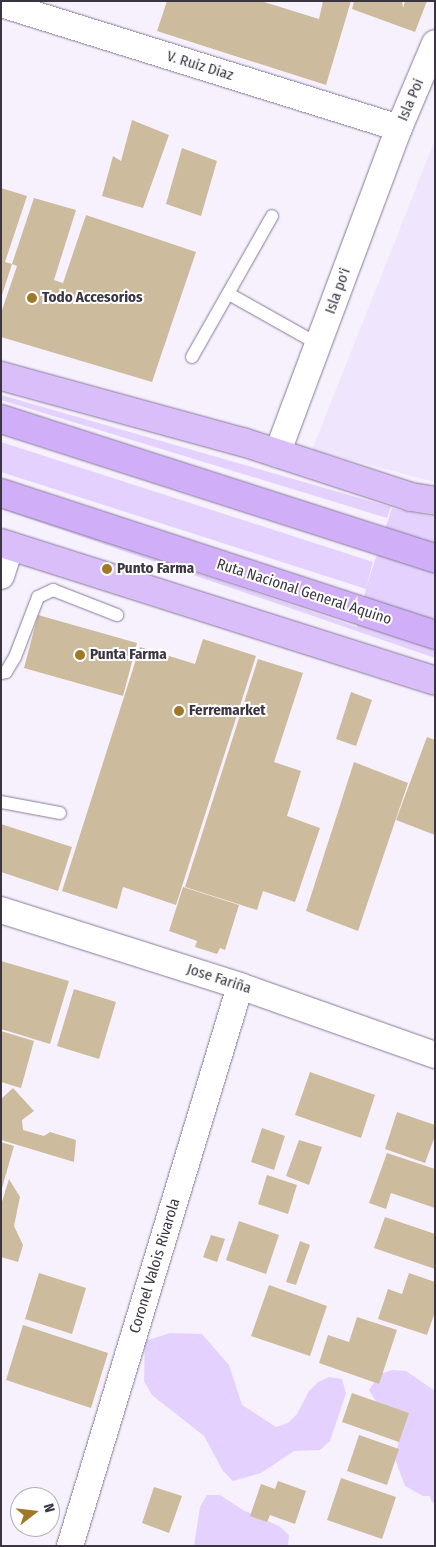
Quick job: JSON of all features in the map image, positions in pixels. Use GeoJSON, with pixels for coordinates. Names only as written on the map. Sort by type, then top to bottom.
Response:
{"type":"FeatureCollection","features":[{"type":"Feature","properties":{"kind":"highway"},"geometry":{"type":"LineString","coordinates":[[1,376],[277,454],[411,497],[435,501]]}},
{"type":"Feature","properties":{"kind":"highway"},"geometry":{"type":"LineString","coordinates":[[1,419],[435,558]]}},
{"type":"Feature","properties":{"kind":"highway","name":"Ruta Nacional General Aquino"},"geometry":{"type":"LineString","coordinates":[[1,493],[435,635]]}},
{"type":"Feature","properties":{"kind":"highway"},"geometry":{"type":"LineString","coordinates":[[6,544],[71,580],[435,681]]}},
{"type":"Feature","properties":{"kind":"street","name":"V. Ruiz Diaz"},"geometry":{"type":"LineString","coordinates":[[1,4],[399,128]]}},
{"type":"Feature","properties":{"kind":"street","name":"Isla Poi"},"geometry":{"type":"LineString","coordinates":[[399,128],[435,43]]}},
{"type":"Feature","properties":{"kind":"street","name":"Isla po'i"},"geometry":{"type":"LineString","coordinates":[[277,454],[399,128]]}},
{"type":"Feature","properties":{"kind":"street"},"geometry":{"type":"LineString","coordinates":[[1,576],[6,544]]}},
{"type":"Feature","properties":{"kind":"street","name":"Jose Fariña"},"geometry":{"type":"LineString","coordinates":[[1,910],[240,986],[435,1055]]}},
{"type":"Feature","properties":{"kind":"street","name":"Coronel Valois Rivarola"},"geometry":{"type":"LineString","coordinates":[[70,1546],[240,986]]}},
{"type":"Feature","properties":{"kind":"lane"},"geometry":{"type":"LineString","coordinates":[[192,357],[272,216]]}},
{"type":"Feature","properties":{"kind":"lane"},"geometry":{"type":"LineString","coordinates":[[229,294],[318,344]]}},
{"type":"Feature","properties":{"kind":"lane"},"geometry":{"type":"LineString","coordinates":[[1,673],[6,672],[14,657],[38,597],[71,580],[117,615]]}},
{"type":"Feature","properties":{"kind":"lane"},"geometry":{"type":"LineString","coordinates":[[1,802],[60,813]]}},
{"type":"Feature","properties":{"kind":"shaded area"},"geometry":{"type":"Polygon","coordinates":[[[435,140],[435,482],[312,450],[435,140]]]}},
{"type":"Feature","properties":{"kind":"shaded area"},"geometry":{"type":"Polygon","coordinates":[[[1,395],[391,507],[387,518],[1,400],[1,395]]]}},
{"type":"Feature","properties":{"kind":"shaded area"},"geometry":{"type":"Polygon","coordinates":[[[1,442],[373,562],[366,588],[392,508],[435,517],[435,658],[1,509],[1,506],[357,627],[366,589],[1,472],[1,442]]]}},
{"type":"Feature","properties":{"kind":"shaded area"},"geometry":{"type":"Polygon","coordinates":[[[170,1333],[202,1334],[229,1365],[242,1405],[276,1427],[288,1423],[297,1414],[309,1391],[318,1382],[329,1377],[342,1379],[346,1393],[330,1441],[320,1450],[294,1451],[261,1473],[233,1481],[223,1471],[204,1436],[152,1395],[144,1381],[145,1341],[170,1333]]]}},
{"type":"Feature","properties":{"kind":"shaded area"},"geometry":{"type":"Polygon","coordinates":[[[392,1370],[406,1371],[435,1391],[435,1501],[432,1503],[430,1496],[423,1496],[405,1486],[395,1459],[403,1422],[379,1407],[369,1390],[380,1374],[392,1370]]]}},
{"type":"Feature","properties":{"kind":"shaded area"},"geometry":{"type":"Polygon","coordinates":[[[207,1495],[220,1495],[243,1510],[279,1526],[289,1535],[288,1546],[194,1546],[200,1507],[207,1495]]]}},
{"type":"Feature","properties":{"kind":"building"},"geometry":{"type":"Polygon","coordinates":[[[167,1],[261,1],[319,19],[323,1],[351,1],[326,85],[157,31],[167,1]]]}},
{"type":"Feature","properties":{"kind":"building"},"geometry":{"type":"Polygon","coordinates":[[[354,1],[402,1],[403,8],[405,1],[427,1],[415,32],[352,9],[354,1]]]}},
{"type":"Feature","properties":{"kind":"building"},"geometry":{"type":"Polygon","coordinates":[[[132,120],[169,135],[143,208],[102,196],[113,156],[121,161],[132,120]]]}},
{"type":"Feature","properties":{"kind":"building"},"geometry":{"type":"Polygon","coordinates":[[[182,148],[217,161],[201,216],[166,204],[182,148]]]}},
{"type":"Feature","properties":{"kind":"building"},"geometry":{"type":"Polygon","coordinates":[[[1,188],[27,196],[5,262],[12,264],[2,295],[1,188]]]}},
{"type":"Feature","properties":{"kind":"building"},"geometry":{"type":"Polygon","coordinates":[[[34,198],[76,210],[54,280],[63,283],[86,215],[196,252],[152,382],[1,337],[1,313],[17,266],[12,264],[34,198]]]}},
{"type":"Feature","properties":{"kind":"building","name":"Punta Farma"},"geometry":{"type":"Polygon","coordinates":[[[38,615],[137,643],[123,696],[24,668],[38,615]]]}},
{"type":"Feature","properties":{"kind":"building"},"geometry":{"type":"Polygon","coordinates":[[[203,639],[256,656],[176,905],[123,887],[117,909],[62,891],[140,647],[195,664],[203,639]]]}},
{"type":"Feature","properties":{"kind":"building"},"geometry":{"type":"Polygon","coordinates":[[[258,659],[303,673],[274,762],[301,771],[287,816],[320,828],[295,902],[263,891],[257,910],[185,887],[258,659]]]}},
{"type":"Feature","properties":{"kind":"building"},"geometry":{"type":"Polygon","coordinates":[[[351,692],[372,700],[356,746],[336,739],[351,692]]]}},
{"type":"Feature","properties":{"kind":"building"},"geometry":{"type":"Polygon","coordinates":[[[427,737],[435,740],[435,835],[396,820],[427,737]]]}},
{"type":"Feature","properties":{"kind":"building"},"geometry":{"type":"Polygon","coordinates":[[[354,762],[408,783],[358,931],[306,911],[354,762]]]}},
{"type":"Feature","properties":{"kind":"building"},"geometry":{"type":"Polygon","coordinates":[[[1,824],[72,847],[58,891],[1,872],[1,824]]]}},
{"type":"Feature","properties":{"kind":"building"},"geometry":{"type":"Polygon","coordinates":[[[183,887],[239,905],[225,950],[220,948],[217,954],[195,947],[197,941],[169,931],[183,887]]]}},
{"type":"Feature","properties":{"kind":"building"},"geometry":{"type":"Polygon","coordinates":[[[1,961],[69,981],[50,1044],[1,1029],[1,961]]]}},
{"type":"Feature","properties":{"kind":"building"},"geometry":{"type":"Polygon","coordinates":[[[74,989],[116,1002],[99,1059],[57,1046],[74,989]]]}},
{"type":"Feature","properties":{"kind":"building"},"geometry":{"type":"Polygon","coordinates":[[[1,1031],[34,1041],[21,1088],[1,1082],[1,1031]]]}},
{"type":"Feature","properties":{"kind":"building"},"geometry":{"type":"Polygon","coordinates":[[[310,1072],[375,1095],[361,1138],[295,1115],[310,1072]]]}},
{"type":"Feature","properties":{"kind":"building"},"geometry":{"type":"Polygon","coordinates":[[[13,1088],[34,1111],[22,1120],[23,1130],[44,1136],[50,1132],[76,1140],[74,1162],[1,1140],[1,1099],[13,1088]]]}},
{"type":"Feature","properties":{"kind":"building"},"geometry":{"type":"Polygon","coordinates":[[[397,1112],[435,1125],[435,1136],[425,1163],[385,1149],[397,1112]]]}},
{"type":"Feature","properties":{"kind":"building"},"geometry":{"type":"Polygon","coordinates":[[[262,1128],[285,1136],[274,1170],[251,1162],[262,1128]]]}},
{"type":"Feature","properties":{"kind":"building"},"geometry":{"type":"Polygon","coordinates":[[[299,1140],[322,1147],[309,1185],[286,1176],[299,1140]]]}},
{"type":"Feature","properties":{"kind":"building"},"geometry":{"type":"Polygon","coordinates":[[[1,1142],[14,1146],[2,1188],[1,1188],[1,1142]]]}},
{"type":"Feature","properties":{"kind":"building"},"geometry":{"type":"Polygon","coordinates":[[[387,1153],[435,1169],[435,1208],[391,1193],[386,1209],[369,1203],[387,1153]]]}},
{"type":"Feature","properties":{"kind":"building"},"geometry":{"type":"Polygon","coordinates":[[[267,1175],[297,1185],[288,1214],[258,1204],[267,1175]]]}},
{"type":"Feature","properties":{"kind":"building"},"geometry":{"type":"Polygon","coordinates":[[[9,1179],[20,1197],[14,1226],[23,1245],[18,1262],[1,1257],[1,1205],[9,1179]]]}},
{"type":"Feature","properties":{"kind":"building"},"geometry":{"type":"Polygon","coordinates":[[[385,1217],[435,1234],[435,1269],[374,1248],[385,1217]]]}},
{"type":"Feature","properties":{"kind":"building"},"geometry":{"type":"Polygon","coordinates":[[[239,1221],[279,1235],[266,1274],[226,1260],[239,1221]]]}},
{"type":"Feature","properties":{"kind":"building"},"geometry":{"type":"Polygon","coordinates":[[[211,1235],[225,1239],[217,1262],[203,1257],[211,1235]]]}},
{"type":"Feature","properties":{"kind":"building"},"geometry":{"type":"Polygon","coordinates":[[[300,1241],[310,1245],[296,1285],[286,1282],[300,1241]]]}},
{"type":"Feature","properties":{"kind":"building"},"geometry":{"type":"Polygon","coordinates":[[[39,1273],[86,1288],[72,1334],[25,1319],[39,1273]]]}},
{"type":"Feature","properties":{"kind":"building"},"geometry":{"type":"Polygon","coordinates":[[[409,1273],[435,1282],[435,1312],[427,1335],[378,1319],[388,1289],[402,1294],[409,1273]]]}},
{"type":"Feature","properties":{"kind":"building"},"geometry":{"type":"Polygon","coordinates":[[[269,1285],[327,1306],[310,1356],[251,1336],[269,1285]]]}},
{"type":"Feature","properties":{"kind":"building"},"geometry":{"type":"Polygon","coordinates":[[[357,1317],[397,1330],[379,1384],[319,1363],[328,1335],[349,1342],[357,1317]]]}},
{"type":"Feature","properties":{"kind":"building"},"geometry":{"type":"Polygon","coordinates":[[[23,1325],[108,1353],[91,1408],[6,1380],[23,1325]]]}},
{"type":"Feature","properties":{"kind":"building"},"geometry":{"type":"Polygon","coordinates":[[[352,1393],[409,1413],[399,1442],[342,1422],[352,1393]]]}},
{"type":"Feature","properties":{"kind":"building"},"geometry":{"type":"Polygon","coordinates":[[[359,1435],[399,1449],[387,1485],[347,1471],[359,1435]]]}},
{"type":"Feature","properties":{"kind":"building"},"geometry":{"type":"Polygon","coordinates":[[[341,1478],[396,1497],[382,1539],[327,1520],[341,1478]]]}},
{"type":"Feature","properties":{"kind":"building"},"geometry":{"type":"Polygon","coordinates":[[[278,1481],[306,1491],[295,1524],[270,1515],[267,1522],[250,1516],[261,1484],[275,1489],[278,1481]]]}},
{"type":"Feature","properties":{"kind":"building"},"geometry":{"type":"Polygon","coordinates":[[[154,1487],[182,1496],[169,1533],[142,1523],[154,1487]]]}},
{"type":"Feature","properties":{"kind":"place","name":"Todo Accesorios"},"geometry":{"type":"Point","coordinates":[32,298]}},
{"type":"Feature","properties":{"kind":"place","name":"Punto Farma"},"geometry":{"type":"Point","coordinates":[107,569]}},
{"type":"Feature","properties":{"kind":"place","name":"Punta Farma"},"geometry":{"type":"Point","coordinates":[80,655]}},
{"type":"Feature","properties":{"kind":"place","name":"Ferremarket"},"geometry":{"type":"Point","coordinates":[179,711]}}]}
